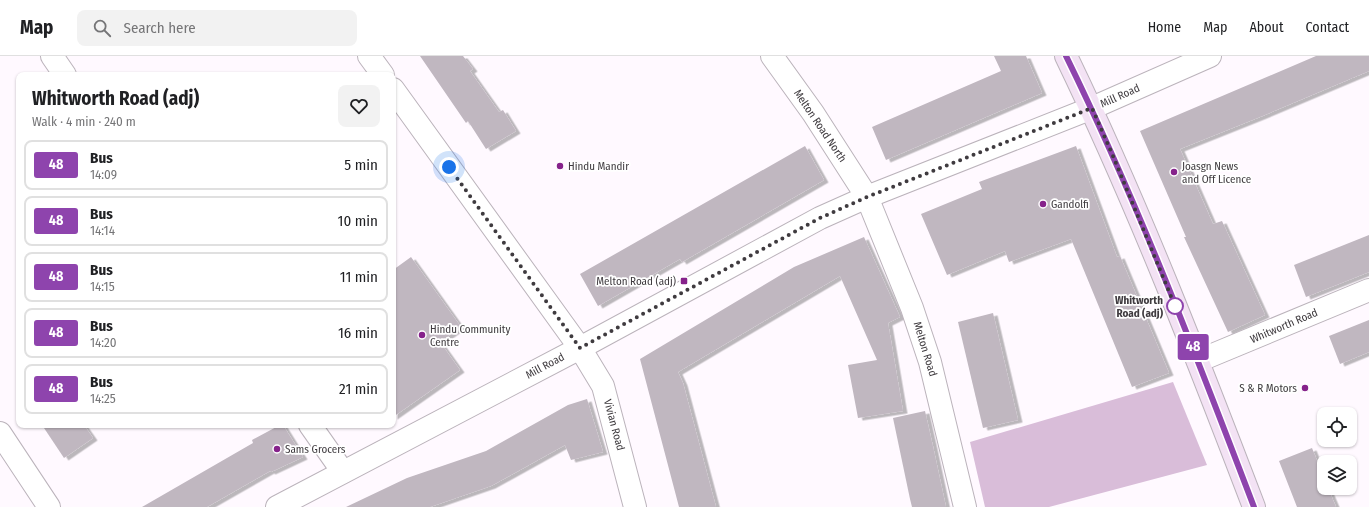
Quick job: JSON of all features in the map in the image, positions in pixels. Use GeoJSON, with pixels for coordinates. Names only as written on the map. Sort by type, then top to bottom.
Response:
{"type":"FeatureCollection","features":[{"type":"Feature","properties":{"kind":"main road"},"geometry":{"type":"LineString","coordinates":[[1066,56],[1092,108],[1113,156],[1198,361],[1254,507]]}},
{"type":"Feature","properties":{"kind":"street"},"geometry":{"type":"LineString","coordinates":[[52,56],[63,72]]}},
{"type":"Feature","properties":{"kind":"street"},"geometry":{"type":"LineString","coordinates":[[369,56],[381,72]]}},
{"type":"Feature","properties":{"kind":"street","name":"Melton Road North"},"geometry":{"type":"LineString","coordinates":[[772,56],[813,113],[867,197]]}},
{"type":"Feature","properties":{"kind":"street","name":"Mill Road"},"geometry":{"type":"LineString","coordinates":[[277,507],[580,348],[820,218],[867,197],[1092,108],[1210,56]]}},
{"type":"Feature","properties":{"kind":"street","name":"Vivian Road"},"geometry":{"type":"LineString","coordinates":[[396,93],[580,348],[603,386],[635,507]]}},
{"type":"Feature","properties":{"kind":"street","name":"Melton Road"},"geometry":{"type":"LineString","coordinates":[[867,197],[912,308],[930,362],[965,507]]}},
{"type":"Feature","properties":{"kind":"street","name":"Whitworth Road"},"geometry":{"type":"LineString","coordinates":[[1198,361],[1369,290]]}},
{"type":"Feature","properties":{"kind":"street"},"geometry":{"type":"LineString","coordinates":[[312,428],[343,472]]}},
{"type":"Feature","properties":{"kind":"street"},"geometry":{"type":"LineString","coordinates":[[0,433],[49,507]]}},
{"type":"Feature","properties":{"kind":"shaded area"},"geometry":{"type":"Polygon","coordinates":[[[1173,382],[1207,465],[1049,507],[985,507],[970,442],[1173,382]]]}},
{"type":"Feature","properties":{"kind":"building"},"geometry":{"type":"Polygon","coordinates":[[[420,56],[463,56],[473,69],[470,71],[499,112],[503,110],[516,131],[486,149],[468,121],[466,123],[420,56]]]}},
{"type":"Feature","properties":{"kind":"building"},"geometry":{"type":"Polygon","coordinates":[[[994,56],[1026,56],[1042,93],[886,160],[872,127],[1001,71],[994,56]]]}},
{"type":"Feature","properties":{"kind":"building"},"geometry":{"type":"Polygon","coordinates":[[[1316,56],[1369,56],[1369,71],[1180,149],[1213,224],[1222,221],[1265,315],[1228,332],[1184,237],[1186,237],[1140,131],[1316,56]]]}},
{"type":"Feature","properties":{"kind":"building"},"geometry":{"type":"Polygon","coordinates":[[[805,146],[824,180],[682,262],[680,259],[598,306],[580,274],[805,146]]]}},
{"type":"Feature","properties":{"kind":"building"},"geometry":{"type":"Polygon","coordinates":[[[1076,146],[1117,257],[1120,256],[1169,373],[1132,387],[1071,239],[1009,262],[1005,251],[947,275],[921,214],[982,189],[979,182],[1076,146]]]}},
{"type":"Feature","properties":{"kind":"building"},"geometry":{"type":"Polygon","coordinates":[[[1369,235],[1369,272],[1306,297],[1294,265],[1369,235]]]}},
{"type":"Feature","properties":{"kind":"building"},"geometry":{"type":"Polygon","coordinates":[[[864,237],[900,317],[888,323],[903,411],[858,418],[848,365],[877,360],[840,276],[678,372],[683,383],[716,507],[679,507],[640,359],[794,267],[864,237]]]}},
{"type":"Feature","properties":{"kind":"building","name":"Hindu Community Centre"},"geometry":{"type":"Polygon","coordinates":[[[411,257],[461,327],[440,342],[460,370],[396,415],[396,268],[411,257]]]}},
{"type":"Feature","properties":{"kind":"building"},"geometry":{"type":"Polygon","coordinates":[[[993,313],[1018,420],[983,428],[958,322],[993,313]]]}},
{"type":"Feature","properties":{"kind":"building"},"geometry":{"type":"Polygon","coordinates":[[[1369,320],[1369,352],[1340,364],[1329,336],[1369,320]]]}},
{"type":"Feature","properties":{"kind":"building"},"geometry":{"type":"Polygon","coordinates":[[[587,399],[603,452],[571,460],[565,445],[491,486],[430,507],[346,507],[407,478],[486,451],[568,405],[587,399]]]}},
{"type":"Feature","properties":{"kind":"building"},"geometry":{"type":"Polygon","coordinates":[[[925,411],[946,507],[912,507],[910,499],[893,418],[925,411]]]}},
{"type":"Feature","properties":{"kind":"building"},"geometry":{"type":"Polygon","coordinates":[[[44,428],[86,428],[93,438],[64,458],[44,428]]]}},
{"type":"Feature","properties":{"kind":"building"},"geometry":{"type":"Polygon","coordinates":[[[274,428],[285,428],[303,457],[271,472],[270,471],[207,507],[142,507],[253,443],[252,440],[274,428]]]}},
{"type":"Feature","properties":{"kind":"building"},"geometry":{"type":"Polygon","coordinates":[[[1312,448],[1317,460],[1317,495],[1331,495],[1336,507],[1297,507],[1279,461],[1312,448]]]}},
{"type":"Feature","properties":{"kind":"bus line","name":"48"},"geometry":{"type":"LineString","coordinates":[[1066,56],[1092,108],[1113,156],[1198,361],[1254,507]]}},
{"type":"Feature","properties":{"kind":"place","name":"Hindu Mandir"},"geometry":{"type":"Point","coordinates":[560,166]}},
{"type":"Feature","properties":{"kind":"place","name":"Joasgn News and Off Licence"},"geometry":{"type":"Point","coordinates":[1174,172]}},
{"type":"Feature","properties":{"kind":"place","name":"Gandolfi"},"geometry":{"type":"Point","coordinates":[1043,204]}},
{"type":"Feature","properties":{"kind":"place","name":"Melton Road (adj)"},"geometry":{"type":"Point","coordinates":[684,281]}},
{"type":"Feature","properties":{"kind":"place","name":"Whitworth Road (adj)"},"geometry":{"type":"Point","coordinates":[1175,306]}},
{"type":"Feature","properties":{"kind":"place","name":"Hindu Community Centre"},"geometry":{"type":"Point","coordinates":[422,335]}},
{"type":"Feature","properties":{"kind":"place","name":"S & R Motors"},"geometry":{"type":"Point","coordinates":[1305,388]}},
{"type":"Feature","properties":{"kind":"place","name":"Sams Grocers"},"geometry":{"type":"Point","coordinates":[277,449]}},
{"type":"Feature","properties":{"kind":"route"},"geometry":{"type":"LineString","coordinates":[[449,167],[580,348],[820,218],[867,197],[1092,108],[1175,306]]}}]}
